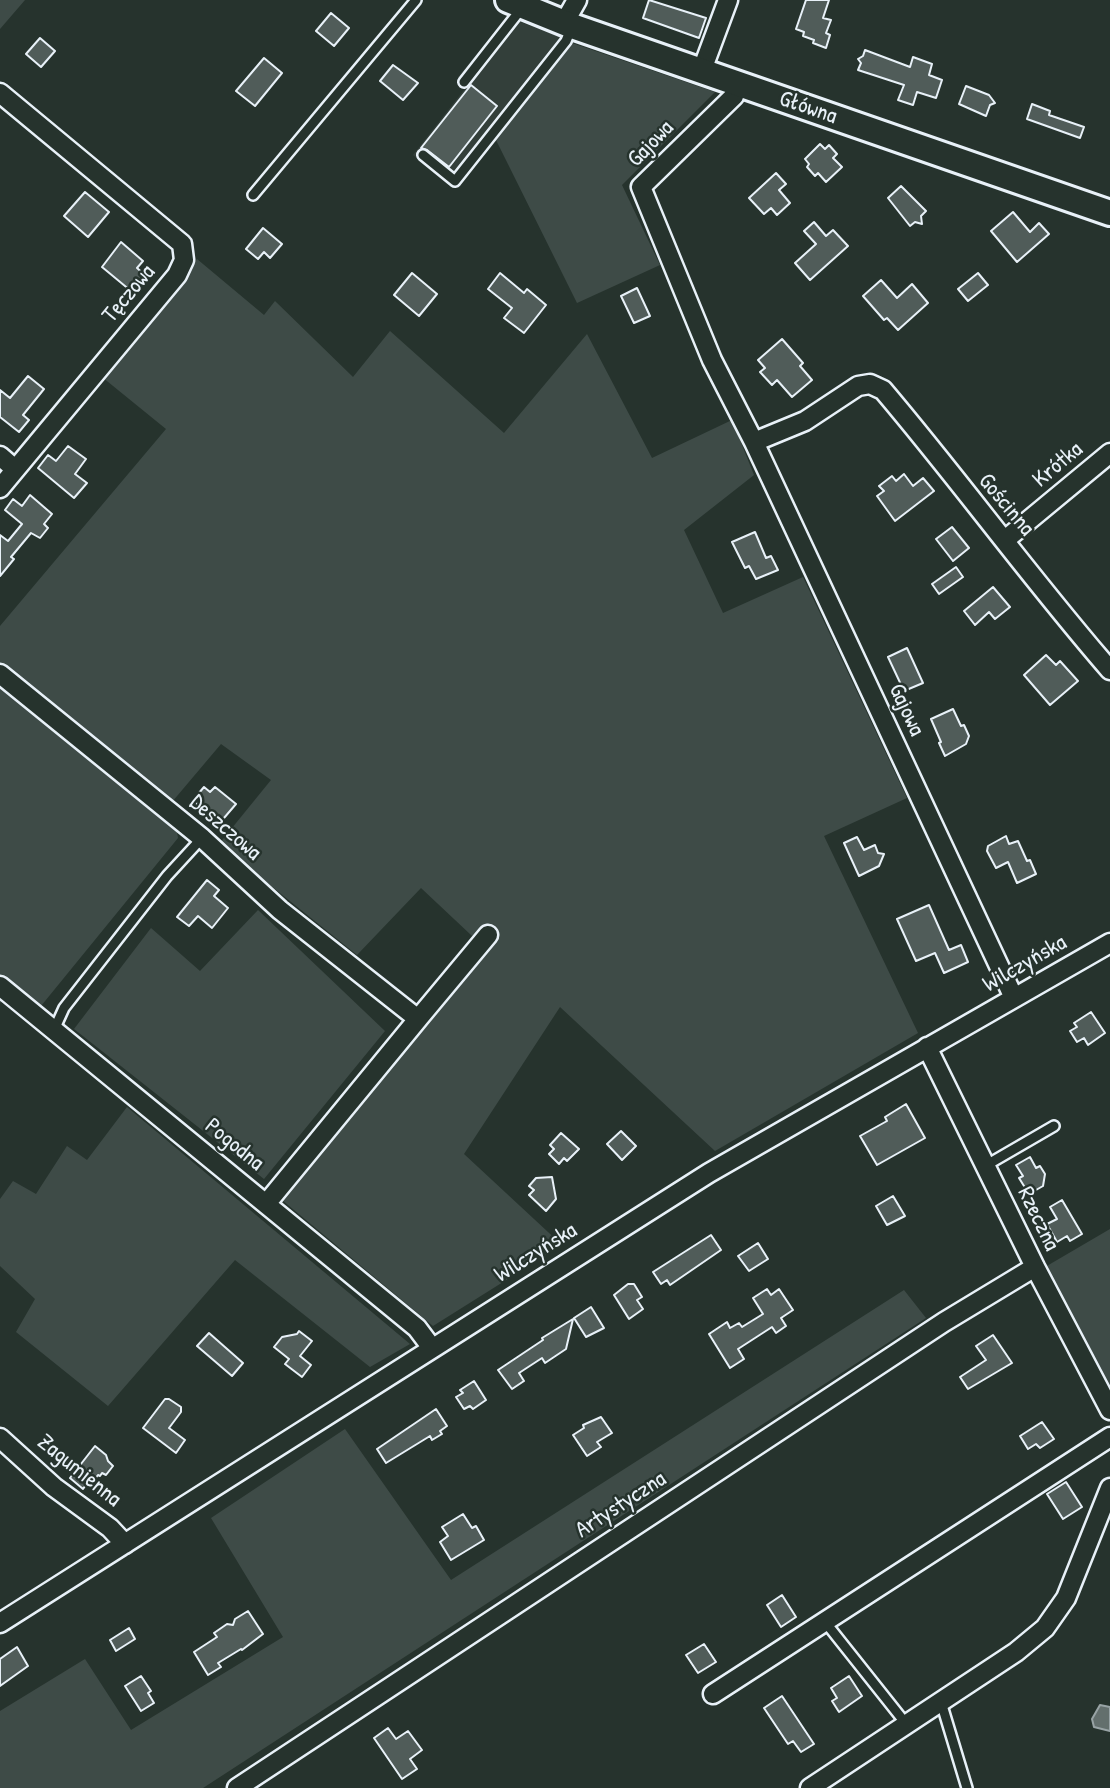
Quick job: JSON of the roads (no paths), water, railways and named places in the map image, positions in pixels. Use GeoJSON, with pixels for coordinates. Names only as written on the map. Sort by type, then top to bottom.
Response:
{"type":"FeatureCollection","features":[{"type":"Feature","properties":{"kind":"street"},"geometry":{"type":"LineString","coordinates":[[568,24],[577,0]]}},
{"type":"Feature","properties":{"kind":"street"},"geometry":{"type":"LineString","coordinates":[[702,71],[728,0]]}},
{"type":"Feature","properties":{"kind":"street","name":"Główna"},"geometry":{"type":"LineString","coordinates":[[515,3],[702,71],[1108,207]]}},
{"type":"Feature","properties":{"kind":"street","name":"Gajowa"},"geometry":{"type":"LineString","coordinates":[[738,83],[734,96],[641,187],[712,360],[754,442],[1014,998]]}},
{"type":"Feature","properties":{"kind":"street","name":"Tęczowa"},"geometry":{"type":"LineString","coordinates":[[0,93],[182,244],[184,260],[177,275],[0,488]]}},
{"type":"Feature","properties":{"kind":"street","name":"Gościnna"},"geometry":{"type":"LineString","coordinates":[[754,442],[805,421],[858,386],[870,384],[883,390],[1005,540],[1057,610],[1110,670]]}},
{"type":"Feature","properties":{"kind":"street","name":"Krótka"},"geometry":{"type":"LineString","coordinates":[[1005,540],[1110,453]]}},
{"type":"Feature","properties":{"kind":"street"},"geometry":{"type":"LineString","coordinates":[[0,456],[15,469]]}},
{"type":"Feature","properties":{"kind":"street","name":"Deszczowa"},"geometry":{"type":"LineString","coordinates":[[0,674],[202,838],[280,910],[418,1019]]}},
{"type":"Feature","properties":{"kind":"street"},"geometry":{"type":"LineString","coordinates":[[266,1204],[488,935]]}},
{"type":"Feature","properties":{"kind":"street","name":"Wilczyńska"},"geometry":{"type":"LineString","coordinates":[[0,1623],[709,1173],[1110,943]]}},
{"type":"Feature","properties":{"kind":"street","name":"Pogodna"},"geometry":{"type":"LineString","coordinates":[[0,986],[416,1328],[432,1348]]}},
{"type":"Feature","properties":{"kind":"street","name":"Rzeczna"},"geometry":{"type":"LineString","coordinates":[[928,1047],[1035,1267],[1110,1410]]}},
{"type":"Feature","properties":{"kind":"street","name":"Artystyczna"},"geometry":{"type":"LineString","coordinates":[[237,1788],[944,1322],[1035,1267]]}},
{"type":"Feature","properties":{"kind":"street"},"geometry":{"type":"LineString","coordinates":[[713,1694],[1110,1437]]}},
{"type":"Feature","properties":{"kind":"street","name":"Zagumienna"},"geometry":{"type":"LineString","coordinates":[[0,1438],[54,1487],[110,1528],[125,1544]]}},
{"type":"Feature","properties":{"kind":"street"},"geometry":{"type":"LineString","coordinates":[[810,1788],[1032,1641],[1057,1613],[1066,1598],[1110,1488]]}},
{"type":"Feature","properties":{"kind":"lane"},"geometry":{"type":"LineString","coordinates":[[253,195],[416,0]]}},
{"type":"Feature","properties":{"kind":"lane"},"geometry":{"type":"LineString","coordinates":[[464,82],[519,15],[515,3]]}},
{"type":"Feature","properties":{"kind":"lane"},"geometry":{"type":"LineString","coordinates":[[423,156],[455,181],[566,41],[568,24]]}},
{"type":"Feature","properties":{"kind":"lane"},"geometry":{"type":"LineString","coordinates":[[54,1030],[64,1008],[167,876],[202,838]]}},
{"type":"Feature","properties":{"kind":"lane"},"geometry":{"type":"LineString","coordinates":[[985,1166],[1055,1126]]}},
{"type":"Feature","properties":{"kind":"lane"},"geometry":{"type":"LineString","coordinates":[[826,1623],[907,1725]]}},
{"type":"Feature","properties":{"kind":"lane"},"geometry":{"type":"LineString","coordinates":[[941,1702],[967,1788]]}}]}
